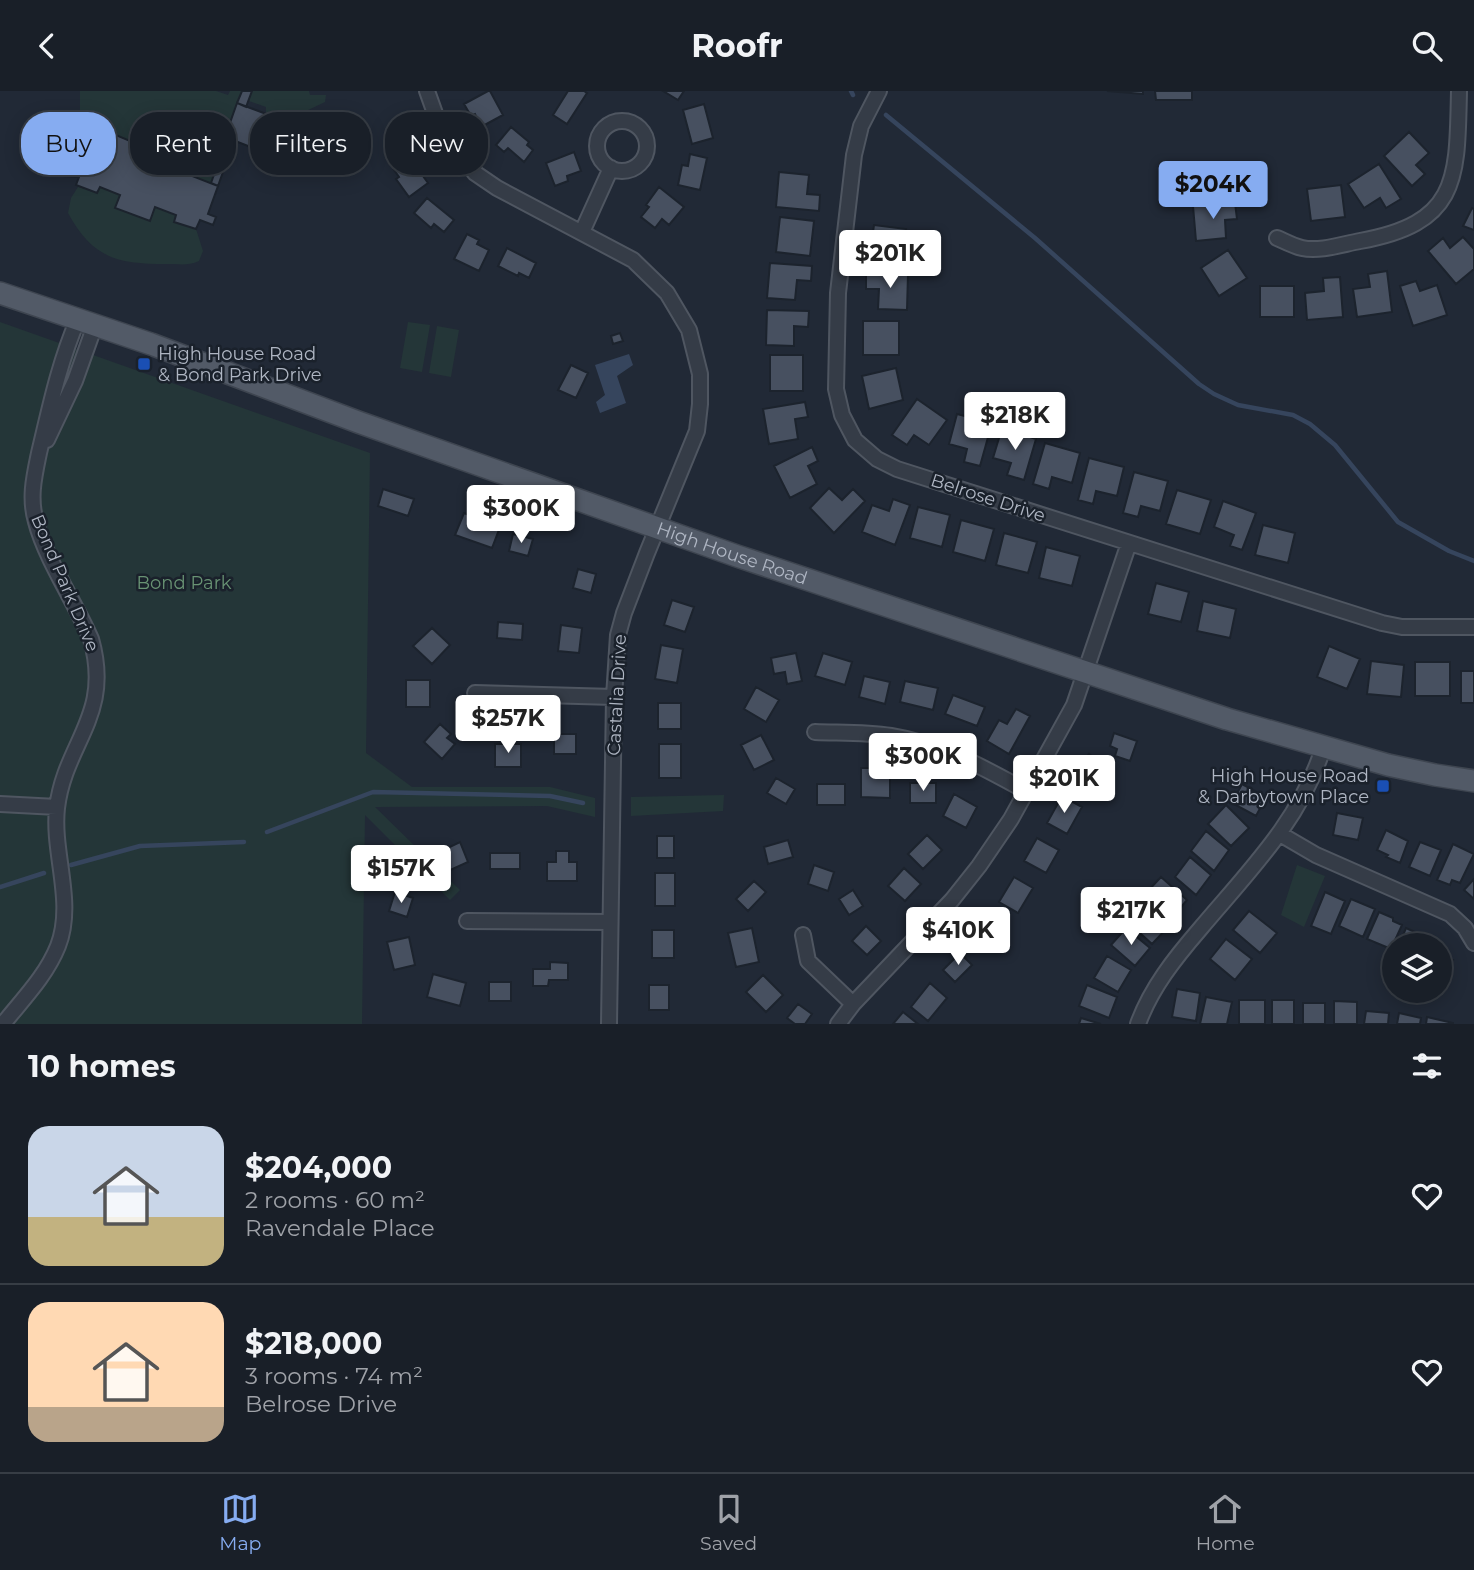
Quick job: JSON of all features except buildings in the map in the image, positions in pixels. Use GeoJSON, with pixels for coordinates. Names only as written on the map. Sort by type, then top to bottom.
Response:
{"type":"FeatureCollection","features":[{"type":"Feature","properties":{"kind":"main road","name":"High House Road"},"geometry":{"type":"LineString","coordinates":[[0,293],[213,367],[368,426],[658,529],[1086,673],[1323,748],[1435,775],[1474,781]]}},
{"type":"Feature","properties":{"kind":"street","name":"Castalia Drive"},"geometry":{"type":"LineString","coordinates":[[427,91],[442,133],[475,173],[633,260],[650,275],[667,293],[689,330],[700,374],[697,432],[624,613],[618,635],[614,697],[608,1024]]}},
{"type":"Feature","properties":{"kind":"street","name":"Belrose Drive"},"geometry":{"type":"LineString","coordinates":[[878,91],[858,138],[840,260],[836,389],[849,431],[862,448],[897,469],[1382,623],[1402,627],[1474,627]]}},
{"type":"Feature","properties":{"kind":"street"},"geometry":{"type":"LineString","coordinates":[[1277,237],[1302,248],[1317,248],[1394,234],[1426,217],[1447,190],[1455,170],[1459,91]]}},
{"type":"Feature","properties":{"kind":"street"},"geometry":{"type":"LineString","coordinates":[[582,232],[611,168]]}},
{"type":"Feature","properties":{"kind":"street","name":"Bond Park Drive"},"geometry":{"type":"LineString","coordinates":[[3,1024],[43,974],[58,944],[64,920],[57,807],[65,779],[91,714],[98,681],[91,639],[36,524],[32,482],[39,453],[75,381],[87,322]]}},
{"type":"Feature","properties":{"kind":"street"},"geometry":{"type":"LineString","coordinates":[[838,1024],[853,1004],[966,883],[995,844],[1074,705],[1129,543]]}},
{"type":"Feature","properties":{"kind":"street"},"geometry":{"type":"LineString","coordinates":[[475,694],[614,697]]}},
{"type":"Feature","properties":{"kind":"street"},"geometry":{"type":"LineString","coordinates":[[815,732],[890,736],[930,745],[977,764],[1026,791]]}},
{"type":"Feature","properties":{"kind":"street"},"geometry":{"type":"LineString","coordinates":[[1138,1024],[1158,982],[1280,834],[1299,805],[1323,748]]}},
{"type":"Feature","properties":{"kind":"street"},"geometry":{"type":"LineString","coordinates":[[0,804],[57,807]]}},
{"type":"Feature","properties":{"kind":"street"},"geometry":{"type":"LineString","coordinates":[[1280,834],[1316,855],[1450,914],[1465,928],[1474,943]]}},
{"type":"Feature","properties":{"kind":"street"},"geometry":{"type":"LineString","coordinates":[[467,921],[610,922]]}},
{"type":"Feature","properties":{"kind":"street"},"geometry":{"type":"LineString","coordinates":[[803,935],[808,961],[853,1004]]}},
{"type":"Feature","properties":{"kind":"green space"},"geometry":{"type":"Polygon","coordinates":[[[80,91],[216,91],[228,95],[230,91],[242,91],[234,112],[130,112],[130,141],[116,136],[116,112],[80,112],[80,91]]]}},
{"type":"Feature","properties":{"kind":"green space"},"geometry":{"type":"Polygon","coordinates":[[[252,91],[309,91],[310,95],[326,95],[325,102],[305,112],[266,112],[266,107],[249,101],[252,91]]]}},
{"type":"Feature","properties":{"kind":"green space"},"geometry":{"type":"Polygon","coordinates":[[[192,175],[214,175],[211,183],[192,175]]]}},
{"type":"Feature","properties":{"kind":"green space"},"geometry":{"type":"Polygon","coordinates":[[[78,187],[97,193],[100,187],[120,195],[116,208],[149,221],[155,207],[176,215],[174,222],[196,229],[203,251],[199,261],[191,264],[150,264],[108,256],[87,240],[68,213],[71,198],[78,187]]]}},
{"type":"Feature","properties":{"kind":"green space","name":"Bond Park"},"geometry":{"type":"Polygon","coordinates":[[[0,322],[370,453],[366,753],[412,787],[550,787],[595,798],[595,817],[547,806],[375,807],[460,890],[450,900],[365,815],[362,1024],[0,1024],[0,322]]]}},
{"type":"Feature","properties":{"kind":"green space"},"geometry":{"type":"Polygon","coordinates":[[[408,322],[430,325],[422,372],[400,368],[408,322]]]}},
{"type":"Feature","properties":{"kind":"green space"},"geometry":{"type":"Polygon","coordinates":[[[437,326],[459,330],[451,377],[429,373],[437,326]]]}},
{"type":"Feature","properties":{"kind":"green space"},"geometry":{"type":"Polygon","coordinates":[[[724,795],[723,811],[631,816],[631,797],[724,795]]]}},
{"type":"Feature","properties":{"kind":"green space"},"geometry":{"type":"Polygon","coordinates":[[[1297,865],[1325,876],[1304,927],[1281,915],[1297,865]]]}},
{"type":"Feature","properties":{"kind":"water"},"geometry":{"type":"Polygon","coordinates":[[[629,354],[633,365],[617,376],[626,403],[600,413],[596,402],[605,395],[595,365],[629,354]]]}},
{"type":"Feature","properties":{"kind":"waterway"},"geometry":{"type":"LineString","coordinates":[[851,91],[853,95]]}},
{"type":"Feature","properties":{"kind":"waterway"},"geometry":{"type":"LineString","coordinates":[[886,115],[1035,238],[1199,384],[1238,405],[1293,415],[1310,424],[1335,445],[1398,522],[1449,551],[1474,561]]}},
{"type":"Feature","properties":{"kind":"waterway"},"geometry":{"type":"LineString","coordinates":[[267,832],[373,792],[550,796],[583,803]]}},
{"type":"Feature","properties":{"kind":"waterway"},"geometry":{"type":"LineString","coordinates":[[71,865],[140,846],[244,842]]}},
{"type":"Feature","properties":{"kind":"waterway"},"geometry":{"type":"LineString","coordinates":[[0,887],[44,873]]}},
{"type":"Feature","properties":{"kind":"place","name":"High House Road & Bond Park Drive"},"geometry":{"type":"Point","coordinates":[144,364]}},
{"type":"Feature","properties":{"kind":"place","name":"High House Road & Darbytown Place"},"geometry":{"type":"Point","coordinates":[1383,786]}}]}
